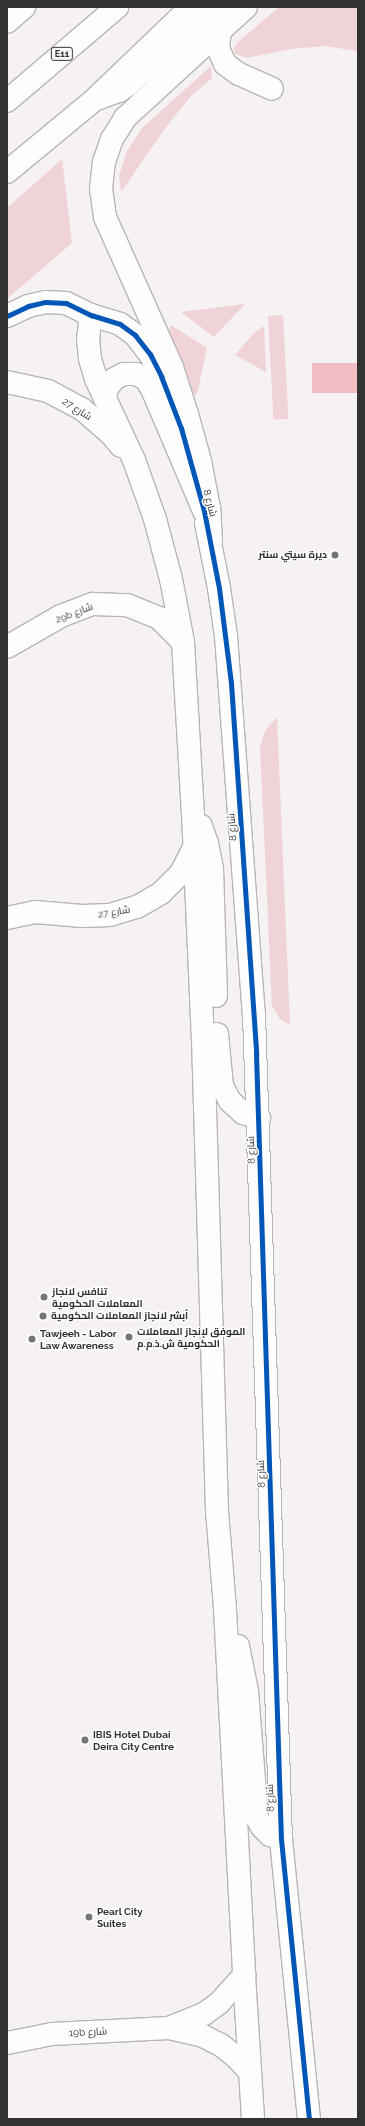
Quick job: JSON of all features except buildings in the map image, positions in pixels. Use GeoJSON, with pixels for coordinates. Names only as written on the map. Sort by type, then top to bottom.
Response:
{"type":"FeatureCollection","features":[{"type":"Feature","properties":{"kind":"main road"},"geometry":{"type":"LineString","coordinates":[[7,22],[24,7]]}},
{"type":"Feature","properties":{"kind":"main road","name":"E11"},"geometry":{"type":"LineString","coordinates":[[7,101],[117,7]]}},
{"type":"Feature","properties":{"kind":"main road"},"geometry":{"type":"LineString","coordinates":[[7,172],[94,100],[191,7]]}},
{"type":"Feature","properties":{"kind":"main road"},"geometry":{"type":"LineString","coordinates":[[94,100],[119,91],[129,84],[218,7]]}},
{"type":"Feature","properties":{"kind":"main road"},"geometry":{"type":"LineString","coordinates":[[211,541],[208,508],[200,461],[187,414],[172,367],[105,217],[101,189],[104,162],[112,139],[125,118],[246,7]]}},
{"type":"Feature","properties":{"kind":"main road"},"geometry":{"type":"LineString","coordinates":[[220,31],[218,48],[225,64],[238,74],[272,89]]}},
{"type":"Feature","properties":{"kind":"main road","name":"شارع 8"},"geometry":{"type":"LineString","coordinates":[[7,316],[28,306],[45,302],[66,303],[91,315],[120,324],[135,335],[150,354],[161,376],[181,428],[211,541],[225,629],[231,683],[254,1014],[259,1118],[281,1839],[309,2119]]}},
{"type":"Feature","properties":{"kind":"main road"},"geometry":{"type":"LineString","coordinates":[[91,315],[88,339],[90,358],[96,379],[134,460],[155,519],[171,579],[183,642],[194,813],[194,848],[205,1084],[218,1511],[226,1609],[244,1975],[253,2119]]}},
{"type":"Feature","properties":{"kind":"main road"},"geometry":{"type":"LineString","coordinates":[[105,399],[107,388],[114,379],[119,376],[124,374],[136,374],[146,380],[152,389],[204,511]]}},
{"type":"Feature","properties":{"kind":"main road","name":"شارع 27"},"geometry":{"type":"LineString","coordinates":[[7,382],[48,391],[82,409],[110,433],[134,460]]}},
{"type":"Feature","properties":{"kind":"main road","name":"29b شارع"},"geometry":{"type":"LineString","coordinates":[[7,647],[61,616],[93,604],[127,605],[159,618],[183,642]]}},
{"type":"Feature","properties":{"kind":"main road"},"geometry":{"type":"LineString","coordinates":[[194,813],[208,843],[212,868],[218,1055],[222,1086],[230,1101],[243,1113],[259,1118]]}},
{"type":"Feature","properties":{"kind":"main road","name":"شارع 27"},"geometry":{"type":"LineString","coordinates":[[7,918],[35,912],[82,916],[110,914],[137,907],[161,893],[181,873],[194,848]]}},
{"type":"Feature","properties":{"kind":"main road"},"geometry":{"type":"LineString","coordinates":[[226,1609],[242,1662],[247,1690],[257,1818],[262,1827],[270,1835],[281,1839]]}},
{"type":"Feature","properties":{"kind":"main road","name":"19b شارع"},"geometry":{"type":"LineString","coordinates":[[169,2028],[204,2014],[219,2003],[244,1975]]}},
{"type":"Feature","properties":{"kind":"main road","name":"19b شارع"},"geometry":{"type":"LineString","coordinates":[[7,2043],[52,2034],[169,2028],[203,2036],[221,2045],[237,2058],[250,2072]]}},
{"type":"Feature","properties":{"kind":"shaded area"},"geometry":{"type":"Polygon","coordinates":[[[279,7],[358,7],[358,51],[324,46],[292,49],[246,58],[234,53],[234,48],[238,42],[279,7]]]}},
{"type":"Feature","properties":{"kind":"shaded area"},"geometry":{"type":"Polygon","coordinates":[[[211,66],[212,78],[192,95],[169,123],[121,192],[119,176],[127,151],[142,128],[211,66]]]}},
{"type":"Feature","properties":{"kind":"shaded area"},"geometry":{"type":"Polygon","coordinates":[[[62,159],[72,243],[7,299],[7,208],[62,159]]]}},
{"type":"Feature","properties":{"kind":"shaded area"},"geometry":{"type":"Polygon","coordinates":[[[245,304],[214,337],[181,312],[245,304]]]}},
{"type":"Feature","properties":{"kind":"shaded area"},"geometry":{"type":"Polygon","coordinates":[[[283,315],[288,419],[273,420],[268,316],[283,315]]]}},
{"type":"Feature","properties":{"kind":"shaded area"},"geometry":{"type":"Polygon","coordinates":[[[171,325],[207,348],[197,394],[193,396],[189,392],[167,333],[171,325]]]}},
{"type":"Feature","properties":{"kind":"shaded area"},"geometry":{"type":"Polygon","coordinates":[[[264,326],[266,372],[235,355],[253,334],[264,326]]]}},
{"type":"Feature","properties":{"kind":"shaded area"},"geometry":{"type":"Polygon","coordinates":[[[312,363],[358,363],[358,393],[312,393],[312,363]]]}},
{"type":"Feature","properties":{"kind":"shaded area"},"geometry":{"type":"Polygon","coordinates":[[[277,717],[290,1025],[280,1019],[272,1006],[260,747],[265,731],[277,717]]]}},
{"type":"Feature","properties":{"kind":"cycle path"},"geometry":{"type":"LineString","coordinates":[[7,316],[28,306],[45,302],[66,303],[91,315],[120,324],[135,335],[150,354],[161,376],[181,428],[204,511],[219,588],[231,683],[256,1054],[281,1839],[309,2119]]}},
{"type":"Feature","properties":{"kind":"place","name":"ديرة سيتي سنتر"},"geometry":{"type":"Point","coordinates":[335,555]}},
{"type":"Feature","properties":{"kind":"place","name":"تنافس لانجاز المعاملات الحكومية"},"geometry":{"type":"Point","coordinates":[44,1297]}},
{"type":"Feature","properties":{"kind":"place","name":"أبشر لانجاز المعاملات الحكومية"},"geometry":{"type":"Point","coordinates":[43,1316]}},
{"type":"Feature","properties":{"kind":"place","name":"الموفق لإنجاز المعاملات الحكومية ش.ذ.م.م"},"geometry":{"type":"Point","coordinates":[129,1337]}},
{"type":"Feature","properties":{"kind":"place","name":"Tawjeeh - Labor Law Awareness"},"geometry":{"type":"Point","coordinates":[32,1339]}},
{"type":"Feature","properties":{"kind":"place","name":"IBIS Hotel Dubai Deira City Centre"},"geometry":{"type":"Point","coordinates":[85,1740]}},
{"type":"Feature","properties":{"kind":"place","name":"Pearl City Suites"},"geometry":{"type":"Point","coordinates":[89,1917]}}]}
